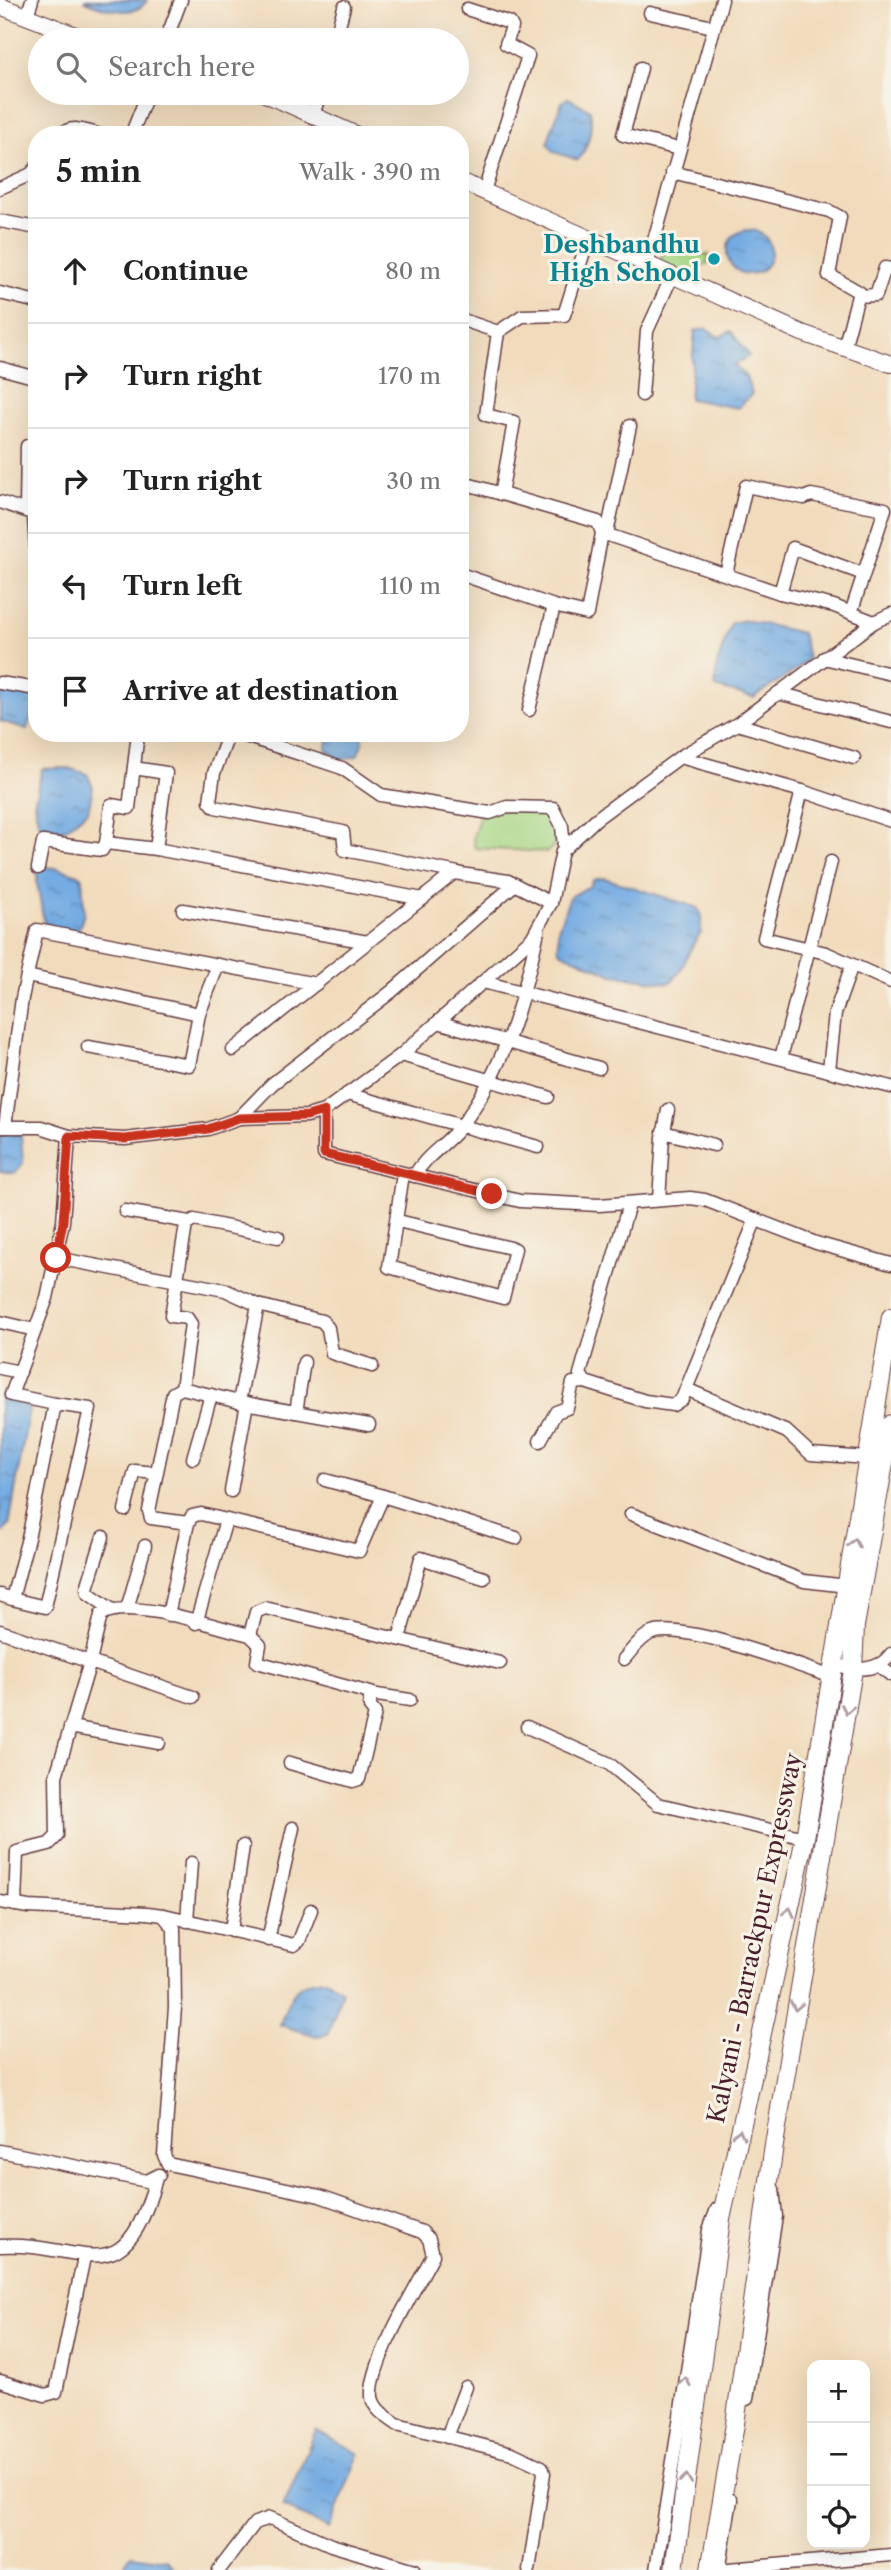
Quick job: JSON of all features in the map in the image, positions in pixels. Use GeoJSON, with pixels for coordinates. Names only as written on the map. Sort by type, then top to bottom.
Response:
{"type":"FeatureCollection","features":[{"type":"Feature","properties":{"kind":"highway","name":"Kalyani - Barrackpur Expressway"},"geometry":{"type":"LineString","coordinates":[[674,2570],[720,2219],[805,1838],[891,1317]]}},
{"type":"Feature","properties":{"kind":"highway"},"geometry":{"type":"LineString","coordinates":[[710,2570],[770,2171],[853,1670],[855,1626],[891,1424]]}},
{"type":"Feature","properties":{"kind":"main road"},"geometry":{"type":"LineString","coordinates":[[0,6],[58,28]]}},
{"type":"Feature","properties":{"kind":"main road"},"geometry":{"type":"LineString","coordinates":[[289,105],[336,126]]}},
{"type":"Feature","properties":{"kind":"main road"},"geometry":{"type":"LineString","coordinates":[[469,185],[672,276],[844,348],[891,364]]}},
{"type":"Feature","properties":{"kind":"street"},"geometry":{"type":"LineString","coordinates":[[27,16],[32,0]]}},
{"type":"Feature","properties":{"kind":"street"},"geometry":{"type":"LineString","coordinates":[[170,28],[181,0]]}},
{"type":"Feature","properties":{"kind":"street"},"geometry":{"type":"LineString","coordinates":[[647,265],[722,0]]}},
{"type":"Feature","properties":{"kind":"street"},"geometry":{"type":"LineString","coordinates":[[338,28],[344,7]]}},
{"type":"Feature","properties":{"kind":"street"},"geometry":{"type":"LineString","coordinates":[[467,9],[510,23],[512,29],[506,44],[528,56],[484,191]]}},
{"type":"Feature","properties":{"kind":"street"},"geometry":{"type":"LineString","coordinates":[[650,13],[713,27]]}},
{"type":"Feature","properties":{"kind":"street"},"geometry":{"type":"LineString","coordinates":[[641,68],[623,135],[678,149]]}},
{"type":"Feature","properties":{"kind":"street"},"geometry":{"type":"LineString","coordinates":[[135,126],[143,105]]}},
{"type":"Feature","properties":{"kind":"street"},"geometry":{"type":"LineString","coordinates":[[313,116],[316,105]]}},
{"type":"Feature","properties":{"kind":"street"},"geometry":{"type":"LineString","coordinates":[[672,172],[830,211],[840,217],[830,275],[853,288],[858,296],[844,348]]}},
{"type":"Feature","properties":{"kind":"street"},"geometry":{"type":"LineString","coordinates":[[0,188],[28,175]]}},
{"type":"Feature","properties":{"kind":"street"},"geometry":{"type":"LineString","coordinates":[[0,221],[28,226]]}},
{"type":"Feature","properties":{"kind":"street"},"geometry":{"type":"LineString","coordinates":[[501,494],[514,422],[486,415],[498,332],[522,316],[564,315],[588,239]]}},
{"type":"Feature","properties":{"kind":"street"},"geometry":{"type":"LineString","coordinates":[[858,296],[876,295],[885,268],[891,269]]}},
{"type":"Feature","properties":{"kind":"street"},"geometry":{"type":"LineString","coordinates":[[642,395],[648,331],[672,276]]}},
{"type":"Feature","properties":{"kind":"street"},"geometry":{"type":"LineString","coordinates":[[0,293],[28,301]]}},
{"type":"Feature","properties":{"kind":"street"},"geometry":{"type":"LineString","coordinates":[[469,322],[498,332]]}},
{"type":"Feature","properties":{"kind":"street"},"geometry":{"type":"LineString","coordinates":[[0,368],[28,376]]}},
{"type":"Feature","properties":{"kind":"street"},"geometry":{"type":"LineString","coordinates":[[469,577],[554,607],[587,614],[630,426]]}},
{"type":"Feature","properties":{"kind":"street"},"geometry":{"type":"LineString","coordinates":[[469,485],[598,522],[604,533],[874,622]]}},
{"type":"Feature","properties":{"kind":"street"},"geometry":{"type":"LineString","coordinates":[[726,574],[746,486],[804,498],[811,495],[885,509],[850,613]]}},
{"type":"Feature","properties":{"kind":"street"},"geometry":{"type":"LineString","coordinates":[[0,502],[28,513]]}},
{"type":"Feature","properties":{"kind":"street"},"geometry":{"type":"LineString","coordinates":[[780,593],[793,548],[863,575]]}},
{"type":"Feature","properties":{"kind":"street"},"geometry":{"type":"LineString","coordinates":[[529,710],[554,607]]}},
{"type":"Feature","properties":{"kind":"street"},"geometry":{"type":"LineString","coordinates":[[564,847],[596,818],[680,757],[737,724],[874,622],[891,614]]}},
{"type":"Feature","properties":{"kind":"street"},"geometry":{"type":"LineString","coordinates":[[824,658],[891,674]]}},
{"type":"Feature","properties":{"kind":"street"},"geometry":{"type":"LineString","coordinates":[[0,683],[28,688]]}},
{"type":"Feature","properties":{"kind":"street"},"geometry":{"type":"LineString","coordinates":[[778,694],[891,722]]}},
{"type":"Feature","properties":{"kind":"street"},"geometry":{"type":"LineString","coordinates":[[737,724],[854,758]]}},
{"type":"Feature","properties":{"kind":"street"},"geometry":{"type":"LineString","coordinates":[[38,868],[43,842],[102,850],[106,843],[111,805],[129,808],[137,742]]}},
{"type":"Feature","properties":{"kind":"street"},"geometry":{"type":"LineString","coordinates":[[226,742],[214,773],[210,801],[215,807],[343,832],[345,850],[515,884],[551,903]]}},
{"type":"Feature","properties":{"kind":"street"},"geometry":{"type":"LineString","coordinates":[[263,742],[342,768],[381,795],[490,813],[507,807],[553,808],[562,826],[564,847],[551,903],[538,931],[524,993],[509,1042],[491,1080],[460,1128],[409,1175],[398,1221],[389,1267],[503,1298],[516,1249],[398,1221]]}},
{"type":"Feature","properties":{"kind":"street"},"geometry":{"type":"LineString","coordinates":[[680,757],[802,791],[891,821]]}},
{"type":"Feature","properties":{"kind":"street"},"geometry":{"type":"LineString","coordinates":[[134,768],[166,773],[156,849]]}},
{"type":"Feature","properties":{"kind":"street"},"geometry":{"type":"LineString","coordinates":[[802,791],[764,938],[826,953],[891,982]]}},
{"type":"Feature","properties":{"kind":"street"},"geometry":{"type":"LineString","coordinates":[[106,843],[156,849],[423,899]]}},
{"type":"Feature","properties":{"kind":"street"},"geometry":{"type":"LineString","coordinates":[[781,1058],[831,862]]}},
{"type":"Feature","properties":{"kind":"street"},"geometry":{"type":"LineString","coordinates":[[233,1050],[288,1003],[458,873]]}},
{"type":"Feature","properties":{"kind":"street"},"geometry":{"type":"LineString","coordinates":[[239,1118],[272,1084],[391,992],[515,884]]}},
{"type":"Feature","properties":{"kind":"street"},"geometry":{"type":"LineString","coordinates":[[183,909],[368,942]]}},
{"type":"Feature","properties":{"kind":"street"},"geometry":{"type":"LineString","coordinates":[[316,984],[37,930],[2,1127],[41,1127],[69,1136],[139,1137],[208,1129],[239,1118],[307,1116],[324,1111],[401,1055],[538,931]]}},
{"type":"Feature","properties":{"kind":"street"},"geometry":{"type":"LineString","coordinates":[[88,1047],[189,1065],[200,1014],[218,965]]}},
{"type":"Feature","properties":{"kind":"street"},"geometry":{"type":"LineString","coordinates":[[829,1070],[835,1013],[852,965]]}},
{"type":"Feature","properties":{"kind":"street"},"geometry":{"type":"LineString","coordinates":[[27,976],[200,1014]]}},
{"type":"Feature","properties":{"kind":"street"},"geometry":{"type":"LineString","coordinates":[[483,982],[891,1087]]}},
{"type":"Feature","properties":{"kind":"street"},"geometry":{"type":"LineString","coordinates":[[438,1022],[598,1068]]}},
{"type":"Feature","properties":{"kind":"street"},"geometry":{"type":"LineString","coordinates":[[401,1055],[548,1097]]}},
{"type":"Feature","properties":{"kind":"street"},"geometry":{"type":"LineString","coordinates":[[347,1094],[460,1128],[538,1147]]}},
{"type":"Feature","properties":{"kind":"street"},"geometry":{"type":"LineString","coordinates":[[659,1200],[663,1132],[668,1110]]}},
{"type":"Feature","properties":{"kind":"street"},"geometry":{"type":"LineString","coordinates":[[324,1111],[324,1154],[520,1201],[629,1204],[659,1200],[705,1200],[816,1243],[891,1264]]}},
{"type":"Feature","properties":{"kind":"street"},"geometry":{"type":"LineString","coordinates":[[663,1132],[714,1145]]}},
{"type":"Feature","properties":{"kind":"street"},"geometry":{"type":"LineString","coordinates":[[55,1404],[29,1534],[6,1597],[45,1607],[90,1409],[11,1395],[47,1298],[56,1258],[63,1222],[69,1136]]}},
{"type":"Feature","properties":{"kind":"street"},"geometry":{"type":"LineString","coordinates":[[585,1382],[580,1374],[629,1204]]}},
{"type":"Feature","properties":{"kind":"street"},"geometry":{"type":"LineString","coordinates":[[125,1211],[189,1222],[194,1220],[278,1237]]}},
{"type":"Feature","properties":{"kind":"street"},"geometry":{"type":"LineString","coordinates":[[540,1441],[556,1412],[567,1408],[573,1383],[585,1382],[645,1401],[673,1405],[682,1399],[756,1219]]}},
{"type":"Feature","properties":{"kind":"street"},"geometry":{"type":"LineString","coordinates":[[182,1388],[191,1324],[187,1318],[171,1316],[186,1225],[189,1222]]}},
{"type":"Feature","properties":{"kind":"street"},"geometry":{"type":"LineString","coordinates":[[56,1258],[176,1283],[225,1290],[258,1305],[322,1321],[328,1328],[332,1353],[372,1366]]}},
{"type":"Feature","properties":{"kind":"street"},"geometry":{"type":"LineString","coordinates":[[230,1491],[258,1305]]}},
{"type":"Feature","properties":{"kind":"street"},"geometry":{"type":"LineString","coordinates":[[0,1322],[35,1330]]}},
{"type":"Feature","properties":{"kind":"street"},"geometry":{"type":"LineString","coordinates":[[296,1412],[304,1362]]}},
{"type":"Feature","properties":{"kind":"street"},"geometry":{"type":"LineString","coordinates":[[0,1368],[20,1372]]}},
{"type":"Feature","properties":{"kind":"street"},"geometry":{"type":"LineString","coordinates":[[188,1523],[151,1518],[149,1511],[173,1392],[182,1388],[369,1425]]}},
{"type":"Feature","properties":{"kind":"street"},"geometry":{"type":"LineString","coordinates":[[686,1389],[787,1432],[811,1454],[868,1458]]}},
{"type":"Feature","properties":{"kind":"street"},"geometry":{"type":"LineString","coordinates":[[193,1458],[211,1395]]}},
{"type":"Feature","properties":{"kind":"street"},"geometry":{"type":"LineString","coordinates":[[125,1510],[135,1471],[156,1473]]}},
{"type":"Feature","properties":{"kind":"street"},"geometry":{"type":"LineString","coordinates":[[325,1480],[516,1538]]}},
{"type":"Feature","properties":{"kind":"street"},"geometry":{"type":"LineString","coordinates":[[168,1615],[188,1523],[192,1516],[201,1514],[359,1551],[383,1496]]}},
{"type":"Feature","properties":{"kind":"street"},"geometry":{"type":"LineString","coordinates":[[631,1514],[804,1581],[847,1586]]}},
{"type":"Feature","properties":{"kind":"street"},"geometry":{"type":"LineString","coordinates":[[196,1623],[226,1520]]}},
{"type":"Feature","properties":{"kind":"street"},"geometry":{"type":"LineString","coordinates":[[103,1537],[87,1588],[88,1593],[111,1609]]}},
{"type":"Feature","properties":{"kind":"street"},"geometry":{"type":"LineString","coordinates":[[127,1609],[145,1546]]}},
{"type":"Feature","properties":{"kind":"street"},"geometry":{"type":"LineString","coordinates":[[399,1639],[421,1558],[484,1578]]}},
{"type":"Feature","properties":{"kind":"street"},"geometry":{"type":"LineString","coordinates":[[250,1635],[256,1612],[265,1608],[500,1663]]}},
{"type":"Feature","properties":{"kind":"street"},"geometry":{"type":"LineString","coordinates":[[15,1905],[17,1852],[48,1844],[57,1836],[56,1776],[101,1615],[111,1609],[168,1615],[250,1635],[260,1645],[257,1662],[370,1693],[410,1700]]}},
{"type":"Feature","properties":{"kind":"street"},"geometry":{"type":"LineString","coordinates":[[0,1631],[193,1697]]}},
{"type":"Feature","properties":{"kind":"street"},"geometry":{"type":"LineString","coordinates":[[624,1659],[643,1639],[661,1632],[740,1645],[833,1670],[853,1670],[878,1665],[891,1654]]}},
{"type":"Feature","properties":{"kind":"street"},"geometry":{"type":"LineString","coordinates":[[878,1665],[891,1675]]}},
{"type":"Feature","properties":{"kind":"street"},"geometry":{"type":"LineString","coordinates":[[290,1763],[353,1781],[359,1779],[375,1713],[370,1707],[370,1693]]}},
{"type":"Feature","properties":{"kind":"street"},"geometry":{"type":"LineString","coordinates":[[70,1727],[159,1742]]}},
{"type":"Feature","properties":{"kind":"street"},"geometry":{"type":"LineString","coordinates":[[527,1727],[608,1763],[658,1804],[805,1838]]}},
{"type":"Feature","properties":{"kind":"street"},"geometry":{"type":"LineString","coordinates":[[268,1940],[293,1828]]}},
{"type":"Feature","properties":{"kind":"street"},"geometry":{"type":"LineString","coordinates":[[231,1931],[243,1846]]}},
{"type":"Feature","properties":{"kind":"street"},"geometry":{"type":"LineString","coordinates":[[187,1921],[191,1863]]}},
{"type":"Feature","properties":{"kind":"street"},"geometry":{"type":"LineString","coordinates":[[0,1902],[163,1915],[268,1940],[297,1944],[311,1910]]}},
{"type":"Feature","properties":{"kind":"street"},"geometry":{"type":"LineString","coordinates":[[163,1915],[174,1928],[175,2007],[164,2155],[168,2164]]}},
{"type":"Feature","properties":{"kind":"street"},"geometry":{"type":"LineString","coordinates":[[0,2151],[146,2181],[156,2178]]}},
{"type":"Feature","properties":{"kind":"street"},"geometry":{"type":"LineString","coordinates":[[0,2246],[84,2257],[106,2255],[130,2238],[149,2206],[156,2178],[168,2164]]}},
{"type":"Feature","properties":{"kind":"street"},"geometry":{"type":"LineString","coordinates":[[168,2164],[320,2196],[422,2232],[429,2239],[433,2255],[384,2351],[373,2379],[372,2397],[383,2415],[397,2424],[512,2454],[542,2467],[544,2473],[529,2570]]}},
{"type":"Feature","properties":{"kind":"street"},"geometry":{"type":"LineString","coordinates":[[770,2171],[776,2216],[719,2570],[891,2555]]}},
{"type":"Feature","properties":{"kind":"street"},"geometry":{"type":"LineString","coordinates":[[656,2570],[709,2230],[730,2175]]}},
{"type":"Feature","properties":{"kind":"street"},"geometry":{"type":"LineString","coordinates":[[0,2381],[45,2395],[56,2392],[84,2257]]}},
{"type":"Feature","properties":{"kind":"street"},"geometry":{"type":"LineString","coordinates":[[447,2437],[466,2387]]}},
{"type":"Feature","properties":{"kind":"street"},"geometry":{"type":"LineString","coordinates":[[219,2570],[256,2523],[270,2518],[331,2545],[415,2570]]}},
{"type":"Feature","properties":{"kind":"green space"},"geometry":{"type":"Polygon","coordinates":[[[665,245],[709,255],[707,265],[702,265],[698,281],[659,267],[665,245]]]}},
{"type":"Feature","properties":{"kind":"green space"},"geometry":{"type":"Polygon","coordinates":[[[508,809],[550,813],[556,828],[554,846],[547,852],[475,848],[473,838],[480,814],[508,809]]]}},
{"type":"Feature","properties":{"kind":"water"},"geometry":{"type":"Polygon","coordinates":[[[84,0],[147,0],[135,10],[127,11],[108,9],[84,0]]]}},
{"type":"Feature","properties":{"kind":"water"},"geometry":{"type":"Polygon","coordinates":[[[568,98],[590,110],[589,136],[578,160],[554,152],[548,144],[562,102],[568,98]]]}},
{"type":"Feature","properties":{"kind":"water"},"geometry":{"type":"Polygon","coordinates":[[[749,230],[758,231],[765,236],[770,243],[770,261],[765,268],[758,273],[749,274],[740,273],[733,268],[728,261],[727,252],[728,243],[733,236],[740,231],[749,230]]]}},
{"type":"Feature","properties":{"kind":"water"},"geometry":{"type":"Polygon","coordinates":[[[706,328],[719,337],[731,331],[749,356],[734,365],[746,377],[752,394],[738,408],[689,399],[695,331],[706,328]]]}},
{"type":"Feature","properties":{"kind":"water"},"geometry":{"type":"Polygon","coordinates":[[[745,620],[802,633],[808,658],[796,670],[754,698],[715,687],[717,664],[731,623],[745,620]]]}},
{"type":"Feature","properties":{"kind":"water"},"geometry":{"type":"Polygon","coordinates":[[[0,687],[28,689],[27,729],[0,721],[0,687]]]}},
{"type":"Feature","properties":{"kind":"water"},"geometry":{"type":"Polygon","coordinates":[[[328,742],[363,742],[357,756],[341,760],[326,749],[328,742]]]}},
{"type":"Feature","properties":{"kind":"water"},"geometry":{"type":"Polygon","coordinates":[[[68,768],[87,774],[93,787],[88,811],[64,830],[39,825],[34,804],[42,769],[68,768]]]}},
{"type":"Feature","properties":{"kind":"water"},"geometry":{"type":"Polygon","coordinates":[[[38,868],[57,868],[82,876],[84,913],[78,932],[54,929],[52,925],[44,923],[37,883],[38,868]]]}},
{"type":"Feature","properties":{"kind":"water"},"geometry":{"type":"Polygon","coordinates":[[[604,878],[696,907],[701,913],[701,933],[679,972],[669,983],[613,975],[559,951],[558,929],[570,897],[590,886],[593,880],[604,878]]]}},
{"type":"Feature","properties":{"kind":"water"},"geometry":{"type":"Polygon","coordinates":[[[0,1132],[21,1135],[23,1163],[15,1173],[0,1171],[0,1132]]]}},
{"type":"Feature","properties":{"kind":"water"},"geometry":{"type":"Polygon","coordinates":[[[0,1395],[22,1402],[29,1409],[9,1526],[0,1535],[0,1395]]]}},
{"type":"Feature","properties":{"kind":"water"},"geometry":{"type":"Polygon","coordinates":[[[326,1979],[342,1991],[328,2034],[317,2036],[280,2025],[294,1992],[306,1983],[326,1979]]]}},
{"type":"Feature","properties":{"kind":"water"},"geometry":{"type":"Polygon","coordinates":[[[316,2430],[359,2454],[329,2529],[283,2507],[316,2430]]]}},
{"type":"Feature","properties":{"kind":"water"},"geometry":{"type":"Polygon","coordinates":[[[131,2555],[167,2560],[175,2570],[121,2570],[131,2555]]]}},
{"type":"Feature","properties":{"kind":"place","name":"Deshbandhu High School"},"geometry":{"type":"Point","coordinates":[714,259]}},
{"type":"Feature","properties":{"kind":"route"},"geometry":{"type":"LineString","coordinates":[[56,1258],[63,1222],[69,1136],[125,1139],[171,1131],[208,1129],[239,1118],[307,1116],[324,1111],[324,1154],[492,1194]]}}]}
